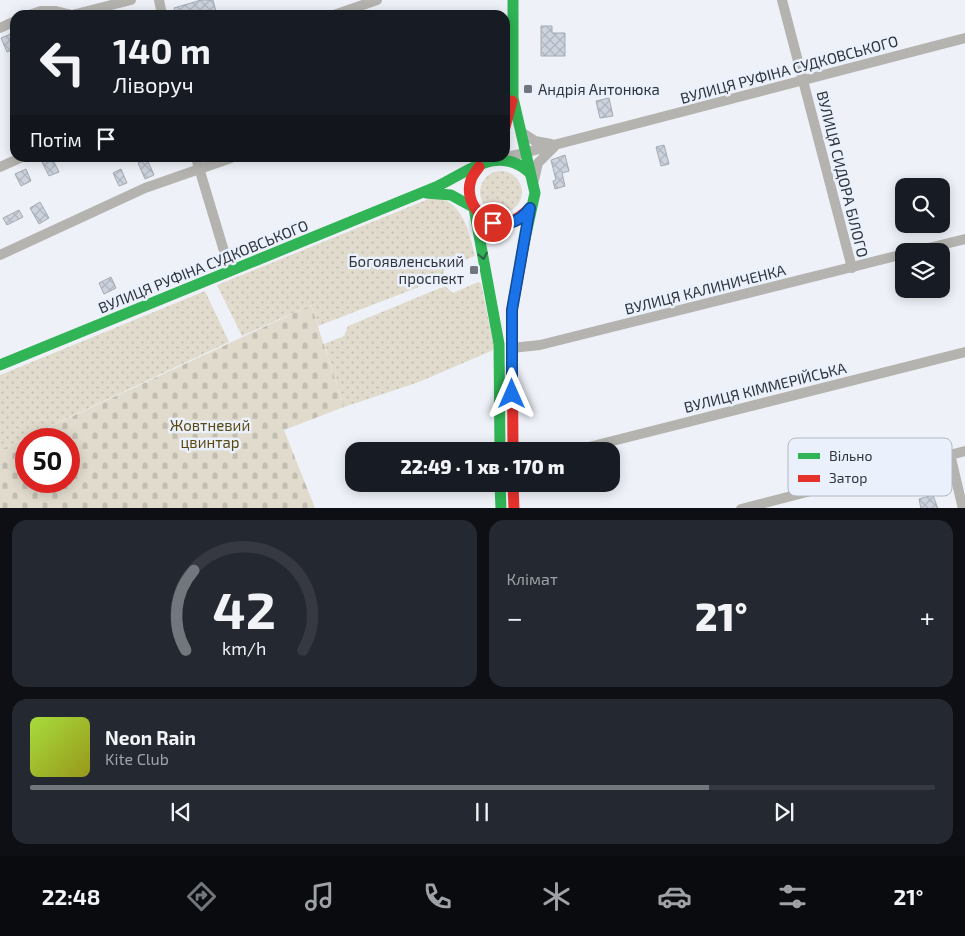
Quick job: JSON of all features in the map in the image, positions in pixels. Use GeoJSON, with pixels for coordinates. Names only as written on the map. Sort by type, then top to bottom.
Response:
{"type":"FeatureCollection","features":[{"type":"Feature","properties":{"kind":"main road"},"geometry":{"type":"LineString","coordinates":[[510,52],[513,0]]}},
{"type":"Feature","properties":{"kind":"main road"},"geometry":{"type":"LineString","coordinates":[[510,77],[535,193],[530,208],[516,278],[512,310],[513,442]]}},
{"type":"Feature","properties":{"kind":"main road"},"geometry":{"type":"LineString","coordinates":[[510,108],[513,98]]}},
{"type":"Feature","properties":{"kind":"main road"},"geometry":{"type":"LineString","coordinates":[[510,160],[516,161],[532,177]]}},
{"type":"Feature","properties":{"kind":"main road","name":"ВУЛИЦЯ РУФІНА СУДКОВСЬКОГО"},"geometry":{"type":"LineString","coordinates":[[0,365],[417,194],[483,162]]}},
{"type":"Feature","properties":{"kind":"main road"},"geometry":{"type":"LineString","coordinates":[[484,162],[474,174],[470,183],[469,193],[499,344],[500,442]]}},
{"type":"Feature","properties":{"kind":"main road","name":"ВУЛИЦЯ РУФІНА СУДКОВСЬКОГО"},"geometry":{"type":"LineString","coordinates":[[417,194],[445,194],[473,208]]}},
{"type":"Feature","properties":{"kind":"main road"},"geometry":{"type":"LineString","coordinates":[[473,208],[487,221],[505,224],[522,217],[530,208]]}},
{"type":"Feature","properties":{"kind":"main road"},"geometry":{"type":"LineString","coordinates":[[500,492],[501,508]]}},
{"type":"Feature","properties":{"kind":"main road"},"geometry":{"type":"LineString","coordinates":[[513,492],[514,508]]}},
{"type":"Feature","properties":{"kind":"street"},"geometry":{"type":"LineString","coordinates":[[92,10],[131,0]]}},
{"type":"Feature","properties":{"kind":"street"},"geometry":{"type":"LineString","coordinates":[[348,10],[377,0]]}},
{"type":"Feature","properties":{"kind":"street","name":"ВУЛИЦЯ СИДОРА БІЛОГО"},"geometry":{"type":"LineString","coordinates":[[782,0],[852,268]]}},
{"type":"Feature","properties":{"kind":"street","name":"ВУЛИЦЯ РУФІНА СУДКОВСЬКОГО"},"geometry":{"type":"LineString","coordinates":[[510,156],[965,38]]}},
{"type":"Feature","properties":{"kind":"street","name":"ВУЛИЦЯ РУФІНА СУДКОВСЬКОГО"},"geometry":{"type":"LineString","coordinates":[[521,132],[535,141],[562,144]]}},
{"type":"Feature","properties":{"kind":"street","name":"ВУЛИЦЯ РУФІНА СУДКОВСЬКОГО"},"geometry":{"type":"LineString","coordinates":[[532,177],[542,157],[550,149],[562,144]]}},
{"type":"Feature","properties":{"kind":"street"},"geometry":{"type":"LineString","coordinates":[[197,162],[230,271]]}},
{"type":"Feature","properties":{"kind":"street"},"geometry":{"type":"LineString","coordinates":[[0,255],[145,188],[220,162]]}},
{"type":"Feature","properties":{"kind":"street"},"geometry":{"type":"LineString","coordinates":[[949,243],[965,239]]}},
{"type":"Feature","properties":{"kind":"street","name":"ВУЛИЦЯ КАЛИНИЧЕНКА"},"geometry":{"type":"LineString","coordinates":[[512,348],[540,345],[895,256]]}},
{"type":"Feature","properties":{"kind":"street","name":"ВУЛИЦЯ КІММЕРІЙСЬКА"},"geometry":{"type":"LineString","coordinates":[[609,442],[965,352]]}},
{"type":"Feature","properties":{"kind":"street"},"geometry":{"type":"LineString","coordinates":[[952,454],[965,451]]}},
{"type":"Feature","properties":{"kind":"street"},"geometry":{"type":"LineString","coordinates":[[952,462],[963,508]]}},
{"type":"Feature","properties":{"kind":"street"},"geometry":{"type":"LineString","coordinates":[[741,508],[788,496]]}},
{"type":"Feature","properties":{"kind":"green space"},"geometry":{"type":"Polygon","coordinates":[[[497,171],[505,171],[516,177],[522,192],[516,207],[505,213],[497,213],[486,207],[480,196],[480,188],[486,177],[497,171]]]}},
{"type":"Feature","properties":{"kind":"green space"},"geometry":{"type":"Polygon","coordinates":[[[431,198],[442,199],[457,209],[467,226],[475,256],[445,268],[442,278],[318,326],[311,305],[242,336],[217,285],[431,198]]]}},
{"type":"Feature","properties":{"kind":"green space"},"geometry":{"type":"Polygon","coordinates":[[[478,282],[481,283],[494,348],[491,351],[419,382],[344,407],[324,344],[344,336],[348,326],[445,286],[453,293],[478,282]]]}},
{"type":"Feature","properties":{"kind":"green space"},"geometry":{"type":"Polygon","coordinates":[[[205,291],[229,342],[47,428],[15,428],[15,443],[0,450],[0,375],[205,291]]]}},
{"type":"Feature","properties":{"kind":"green space","name":"Жовтневий цвинтар"},"geometry":{"type":"Polygon","coordinates":[[[311,305],[344,407],[284,430],[315,508],[0,508],[0,450],[15,443],[15,493],[80,493],[80,428],[47,428],[311,305]]]}},
{"type":"Feature","properties":{"kind":"building"},"geometry":{"type":"Polygon","coordinates":[[[201,0],[213,0],[216,10],[175,10],[174,8],[201,0]]]}},
{"type":"Feature","properties":{"kind":"building"},"geometry":{"type":"Polygon","coordinates":[[[541,26],[552,26],[552,33],[565,33],[565,56],[541,56],[541,26]]]}},
{"type":"Feature","properties":{"kind":"building"},"geometry":{"type":"Polygon","coordinates":[[[10,34],[10,51],[7,52],[1,38],[10,34]]]}},
{"type":"Feature","properties":{"kind":"building"},"geometry":{"type":"Polygon","coordinates":[[[609,98],[613,116],[600,118],[596,101],[609,98]]]}},
{"type":"Feature","properties":{"kind":"building"},"geometry":{"type":"Polygon","coordinates":[[[664,145],[669,164],[661,166],[656,147],[664,145]]]}},
{"type":"Feature","properties":{"kind":"building"},"geometry":{"type":"Polygon","coordinates":[[[565,155],[569,171],[562,173],[565,186],[555,189],[553,181],[556,180],[551,160],[565,155]]]}},
{"type":"Feature","properties":{"kind":"building"},"geometry":{"type":"Polygon","coordinates":[[[42,162],[54,162],[59,172],[49,176],[42,162]]]}},
{"type":"Feature","properties":{"kind":"building"},"geometry":{"type":"Polygon","coordinates":[[[148,162],[154,175],[145,179],[138,163],[148,162]]]}},
{"type":"Feature","properties":{"kind":"building"},"geometry":{"type":"Polygon","coordinates":[[[26,169],[31,181],[21,186],[15,174],[26,169]]]}},
{"type":"Feature","properties":{"kind":"building"},"geometry":{"type":"Polygon","coordinates":[[[121,169],[127,183],[119,186],[113,173],[121,169]]]}},
{"type":"Feature","properties":{"kind":"building"},"geometry":{"type":"Polygon","coordinates":[[[40,202],[49,218],[39,224],[30,208],[40,202]]]}},
{"type":"Feature","properties":{"kind":"building"},"geometry":{"type":"Polygon","coordinates":[[[19,210],[23,217],[7,225],[3,218],[19,210]]]}},
{"type":"Feature","properties":{"kind":"building"},"geometry":{"type":"Polygon","coordinates":[[[111,277],[116,288],[104,294],[99,283],[111,277]]]}},
{"type":"Feature","properties":{"kind":"building"},"geometry":{"type":"Polygon","coordinates":[[[933,496],[938,508],[921,508],[919,499],[933,496]]]}},
{"type":"Feature","properties":{"kind":"traffic: fast"},"geometry":{"type":"LineString","coordinates":[[513,0],[513,98],[535,193],[524,243]]}},
{"type":"Feature","properties":{"kind":"traffic: fast"},"geometry":{"type":"LineString","coordinates":[[0,365],[438,186],[488,162]]}},
{"type":"Feature","properties":{"kind":"traffic: fast"},"geometry":{"type":"LineString","coordinates":[[510,162],[530,173]]}},
{"type":"Feature","properties":{"kind":"traffic: fast"},"geometry":{"type":"LineString","coordinates":[[426,193],[451,195],[473,207]]}},
{"type":"Feature","properties":{"kind":"traffic: fast"},"geometry":{"type":"LineString","coordinates":[[474,208],[499,344],[500,442]]}},
{"type":"Feature","properties":{"kind":"traffic: fast"},"geometry":{"type":"LineString","coordinates":[[500,492],[501,508]]}},
{"type":"Feature","properties":{"kind":"traffic: jam"},"geometry":{"type":"LineString","coordinates":[[510,108],[512,101]]}},
{"type":"Feature","properties":{"kind":"traffic: jam"},"geometry":{"type":"LineString","coordinates":[[479,167],[472,178],[469,188],[473,205],[484,217],[491,221],[507,223],[520,217],[530,208]]}},
{"type":"Feature","properties":{"kind":"traffic: jam"},"geometry":{"type":"LineString","coordinates":[[513,442],[512,310],[524,243]]}},
{"type":"Feature","properties":{"kind":"traffic: jam"},"geometry":{"type":"LineString","coordinates":[[513,492],[514,508]]}},
{"type":"Feature","properties":{"kind":"place","name":"Андрія Антонюка"},"geometry":{"type":"Point","coordinates":[528,89]}},
{"type":"Feature","properties":{"kind":"place","name":"Богоявленський проспект"},"geometry":{"type":"Point","coordinates":[474,270]}},
{"type":"Feature","properties":{"kind":"route"},"geometry":{"type":"LineString","coordinates":[[493,223],[511,223],[522,217],[530,208],[516,278],[512,310],[512,394]]}}]}
